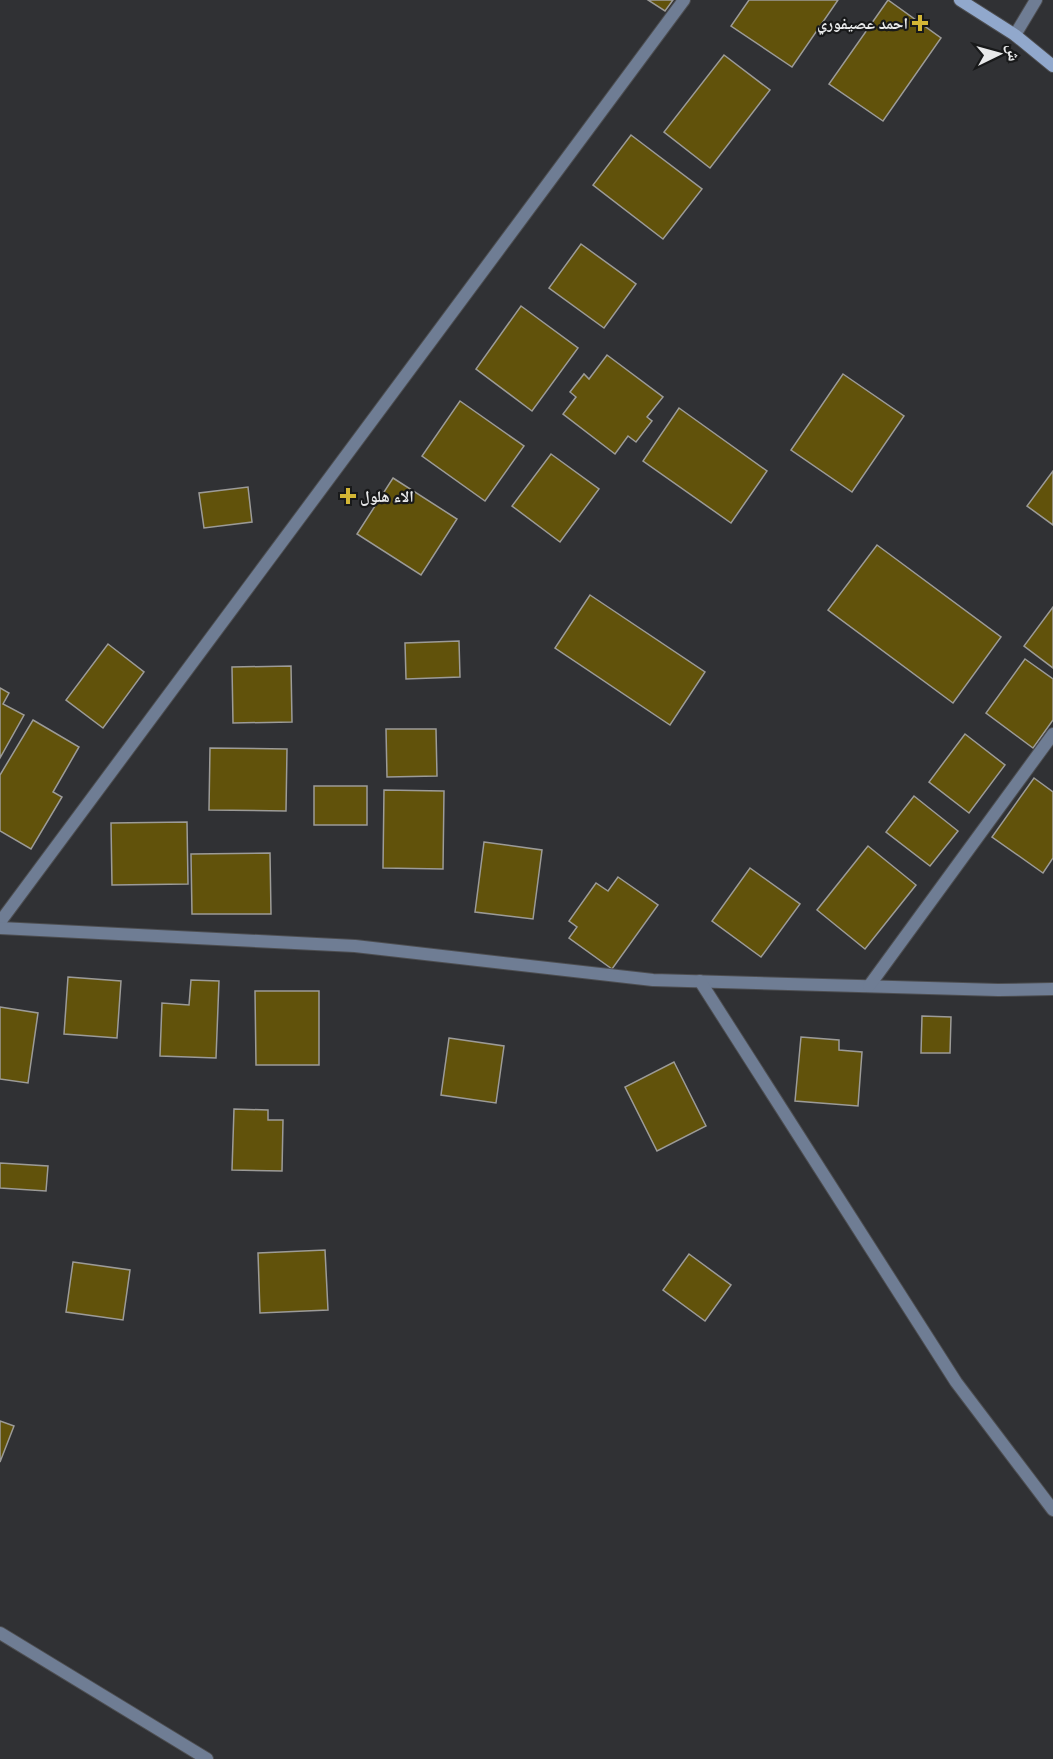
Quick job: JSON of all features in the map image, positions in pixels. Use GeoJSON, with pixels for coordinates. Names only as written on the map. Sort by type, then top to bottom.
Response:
{"type":"FeatureCollection","features":[{"type":"Feature","properties":{"kind":"street"},"geometry":{"type":"LineString","coordinates":[[0,922],[684,0]]}},
{"type":"Feature","properties":{"kind":"street"},"geometry":{"type":"LineString","coordinates":[[960,0],[1015,35],[1053,66]]}},
{"type":"Feature","properties":{"kind":"street"},"geometry":{"type":"LineString","coordinates":[[1015,35],[1036,0]]}},
{"type":"Feature","properties":{"kind":"street"},"geometry":{"type":"LineString","coordinates":[[869,986],[1053,734]]}},
{"type":"Feature","properties":{"kind":"street"},"geometry":{"type":"LineString","coordinates":[[0,928],[355,946],[653,980],[998,990],[1053,989]]}},
{"type":"Feature","properties":{"kind":"street"},"geometry":{"type":"LineString","coordinates":[[700,981],[957,1382],[1053,1510]]}},
{"type":"Feature","properties":{"kind":"street"},"geometry":{"type":"LineString","coordinates":[[0,1633],[207,1759]]}},
{"type":"Feature","properties":{"kind":"building"},"geometry":{"type":"Polygon","coordinates":[[[648,0],[673,0],[665,11],[648,0]]]}},
{"type":"Feature","properties":{"kind":"building"},"geometry":{"type":"Polygon","coordinates":[[[749,0],[838,0],[792,67],[731,26],[749,0]]]}},
{"type":"Feature","properties":{"kind":"building"},"geometry":{"type":"Polygon","coordinates":[[[888,0],[941,38],[883,121],[829,84],[888,0]]]}},
{"type":"Feature","properties":{"kind":"building"},"geometry":{"type":"Polygon","coordinates":[[[724,55],[770,90],[710,168],[664,132],[724,55]]]}},
{"type":"Feature","properties":{"kind":"building"},"geometry":{"type":"Polygon","coordinates":[[[631,135],[702,189],[663,239],[593,185],[631,135]]]}},
{"type":"Feature","properties":{"kind":"building"},"geometry":{"type":"Polygon","coordinates":[[[581,244],[636,284],[604,328],[549,288],[581,244]]]}},
{"type":"Feature","properties":{"kind":"building"},"geometry":{"type":"Polygon","coordinates":[[[521,306],[578,348],[532,411],[476,369],[521,306]]]}},
{"type":"Feature","properties":{"kind":"building"},"geometry":{"type":"Polygon","coordinates":[[[607,355],[663,397],[647,417],[652,421],[636,442],[628,436],[615,454],[563,414],[576,397],[570,392],[584,374],[589,379],[607,355]]]}},
{"type":"Feature","properties":{"kind":"building"},"geometry":{"type":"Polygon","coordinates":[[[843,374],[904,416],[852,492],[791,450],[843,374]]]}},
{"type":"Feature","properties":{"kind":"building"},"geometry":{"type":"Polygon","coordinates":[[[460,401],[524,446],[485,501],[422,456],[460,401]]]}},
{"type":"Feature","properties":{"kind":"building"},"geometry":{"type":"Polygon","coordinates":[[[679,408],[767,471],[731,523],[643,461],[679,408]]]}},
{"type":"Feature","properties":{"kind":"building"},"geometry":{"type":"Polygon","coordinates":[[[551,454],[599,489],[560,542],[512,506],[551,454]]]}},
{"type":"Feature","properties":{"kind":"building"},"geometry":{"type":"Polygon","coordinates":[[[1053,471],[1053,525],[1027,506],[1053,471]]]}},
{"type":"Feature","properties":{"kind":"building"},"geometry":{"type":"Polygon","coordinates":[[[393,478],[457,519],[421,575],[357,534],[393,478]]]}},
{"type":"Feature","properties":{"kind":"building"},"geometry":{"type":"Polygon","coordinates":[[[248,487],[252,522],[204,528],[199,493],[248,487]]]}},
{"type":"Feature","properties":{"kind":"building"},"geometry":{"type":"Polygon","coordinates":[[[877,545],[1001,637],[953,703],[828,610],[877,545]]]}},
{"type":"Feature","properties":{"kind":"building"},"geometry":{"type":"Polygon","coordinates":[[[590,595],[705,672],[670,725],[555,648],[590,595]]]}},
{"type":"Feature","properties":{"kind":"building"},"geometry":{"type":"Polygon","coordinates":[[[1053,607],[1053,668],[1024,646],[1053,607]]]}},
{"type":"Feature","properties":{"kind":"building"},"geometry":{"type":"Polygon","coordinates":[[[459,641],[460,677],[406,679],[405,643],[459,641]]]}},
{"type":"Feature","properties":{"kind":"building"},"geometry":{"type":"Polygon","coordinates":[[[108,644],[144,672],[103,728],[66,700],[108,644]]]}},
{"type":"Feature","properties":{"kind":"building"},"geometry":{"type":"Polygon","coordinates":[[[1025,659],[1053,679],[1053,720],[1033,748],[986,713],[1025,659]]]}},
{"type":"Feature","properties":{"kind":"building"},"geometry":{"type":"Polygon","coordinates":[[[291,666],[292,722],[233,723],[232,667],[291,666]]]}},
{"type":"Feature","properties":{"kind":"building"},"geometry":{"type":"Polygon","coordinates":[[[0,688],[9,693],[3,704],[24,715],[0,758],[0,688]]]}},
{"type":"Feature","properties":{"kind":"building"},"geometry":{"type":"Polygon","coordinates":[[[33,720],[79,747],[53,792],[62,797],[31,849],[0,831],[0,775],[33,720]]]}},
{"type":"Feature","properties":{"kind":"building"},"geometry":{"type":"Polygon","coordinates":[[[386,729],[436,729],[437,776],[387,777],[386,729]]]}},
{"type":"Feature","properties":{"kind":"building"},"geometry":{"type":"Polygon","coordinates":[[[965,734],[1005,765],[969,813],[929,782],[965,734]]]}},
{"type":"Feature","properties":{"kind":"building"},"geometry":{"type":"Polygon","coordinates":[[[210,748],[287,749],[286,811],[209,810],[210,748]]]}},
{"type":"Feature","properties":{"kind":"building"},"geometry":{"type":"Polygon","coordinates":[[[1034,778],[1053,792],[1053,858],[1043,873],[992,837],[1034,778]]]}},
{"type":"Feature","properties":{"kind":"building"},"geometry":{"type":"Polygon","coordinates":[[[314,786],[367,786],[367,825],[314,825],[314,786]]]}},
{"type":"Feature","properties":{"kind":"building"},"geometry":{"type":"Polygon","coordinates":[[[384,790],[444,791],[443,869],[383,868],[384,790]]]}},
{"type":"Feature","properties":{"kind":"building"},"geometry":{"type":"Polygon","coordinates":[[[914,796],[958,831],[930,866],[886,832],[914,796]]]}},
{"type":"Feature","properties":{"kind":"building"},"geometry":{"type":"Polygon","coordinates":[[[187,822],[188,884],[112,885],[111,823],[187,822]]]}},
{"type":"Feature","properties":{"kind":"building"},"geometry":{"type":"Polygon","coordinates":[[[484,842],[542,850],[533,919],[475,912],[484,842]]]}},
{"type":"Feature","properties":{"kind":"building"},"geometry":{"type":"Polygon","coordinates":[[[868,846],[916,885],[865,949],[817,910],[868,846]]]}},
{"type":"Feature","properties":{"kind":"building"},"geometry":{"type":"Polygon","coordinates":[[[270,853],[271,914],[192,914],[191,854],[270,853]]]}},
{"type":"Feature","properties":{"kind":"building"},"geometry":{"type":"Polygon","coordinates":[[[750,868],[800,904],[761,957],[712,921],[750,868]]]}},
{"type":"Feature","properties":{"kind":"building"},"geometry":{"type":"Polygon","coordinates":[[[618,877],[658,905],[612,969],[569,938],[577,927],[569,921],[596,883],[608,891],[618,877]]]}},
{"type":"Feature","properties":{"kind":"building"},"geometry":{"type":"Polygon","coordinates":[[[68,977],[121,981],[117,1038],[64,1034],[68,977]]]}},
{"type":"Feature","properties":{"kind":"building"},"geometry":{"type":"Polygon","coordinates":[[[191,980],[219,981],[216,1058],[160,1056],[162,1003],[189,1005],[191,980]]]}},
{"type":"Feature","properties":{"kind":"building"},"geometry":{"type":"Polygon","coordinates":[[[255,991],[319,991],[319,1065],[256,1065],[255,991]]]}},
{"type":"Feature","properties":{"kind":"building"},"geometry":{"type":"Polygon","coordinates":[[[0,1007],[38,1013],[28,1083],[0,1079],[0,1007]]]}},
{"type":"Feature","properties":{"kind":"building"},"geometry":{"type":"Polygon","coordinates":[[[922,1016],[951,1017],[950,1053],[921,1053],[922,1016]]]}},
{"type":"Feature","properties":{"kind":"building"},"geometry":{"type":"Polygon","coordinates":[[[801,1037],[839,1040],[839,1050],[862,1052],[858,1106],[795,1101],[801,1037]]]}},
{"type":"Feature","properties":{"kind":"building"},"geometry":{"type":"Polygon","coordinates":[[[449,1038],[504,1046],[496,1103],[441,1095],[449,1038]]]}},
{"type":"Feature","properties":{"kind":"building"},"geometry":{"type":"Polygon","coordinates":[[[674,1062],[706,1126],[657,1151],[625,1087],[674,1062]]]}},
{"type":"Feature","properties":{"kind":"building"},"geometry":{"type":"Polygon","coordinates":[[[234,1109],[268,1110],[268,1120],[283,1120],[282,1171],[232,1170],[234,1109]]]}},
{"type":"Feature","properties":{"kind":"building"},"geometry":{"type":"Polygon","coordinates":[[[0,1163],[48,1166],[46,1191],[0,1188],[0,1163]]]}},
{"type":"Feature","properties":{"kind":"building"},"geometry":{"type":"Polygon","coordinates":[[[325,1250],[328,1310],[260,1313],[258,1253],[325,1250]]]}},
{"type":"Feature","properties":{"kind":"building"},"geometry":{"type":"Polygon","coordinates":[[[689,1254],[731,1285],[705,1321],[663,1290],[689,1254]]]}},
{"type":"Feature","properties":{"kind":"building"},"geometry":{"type":"Polygon","coordinates":[[[73,1262],[130,1270],[123,1320],[66,1312],[73,1262]]]}},
{"type":"Feature","properties":{"kind":"building"},"geometry":{"type":"Polygon","coordinates":[[[0,1421],[14,1426],[0,1462],[0,1421]]]}},
{"type":"Feature","properties":{"kind":"place","name":"احمد عصيفوري"},"geometry":{"type":"Point","coordinates":[920,23]}},
{"type":"Feature","properties":{"kind":"place","name":"الاء هلول"},"geometry":{"type":"Point","coordinates":[348,496]}}]}
